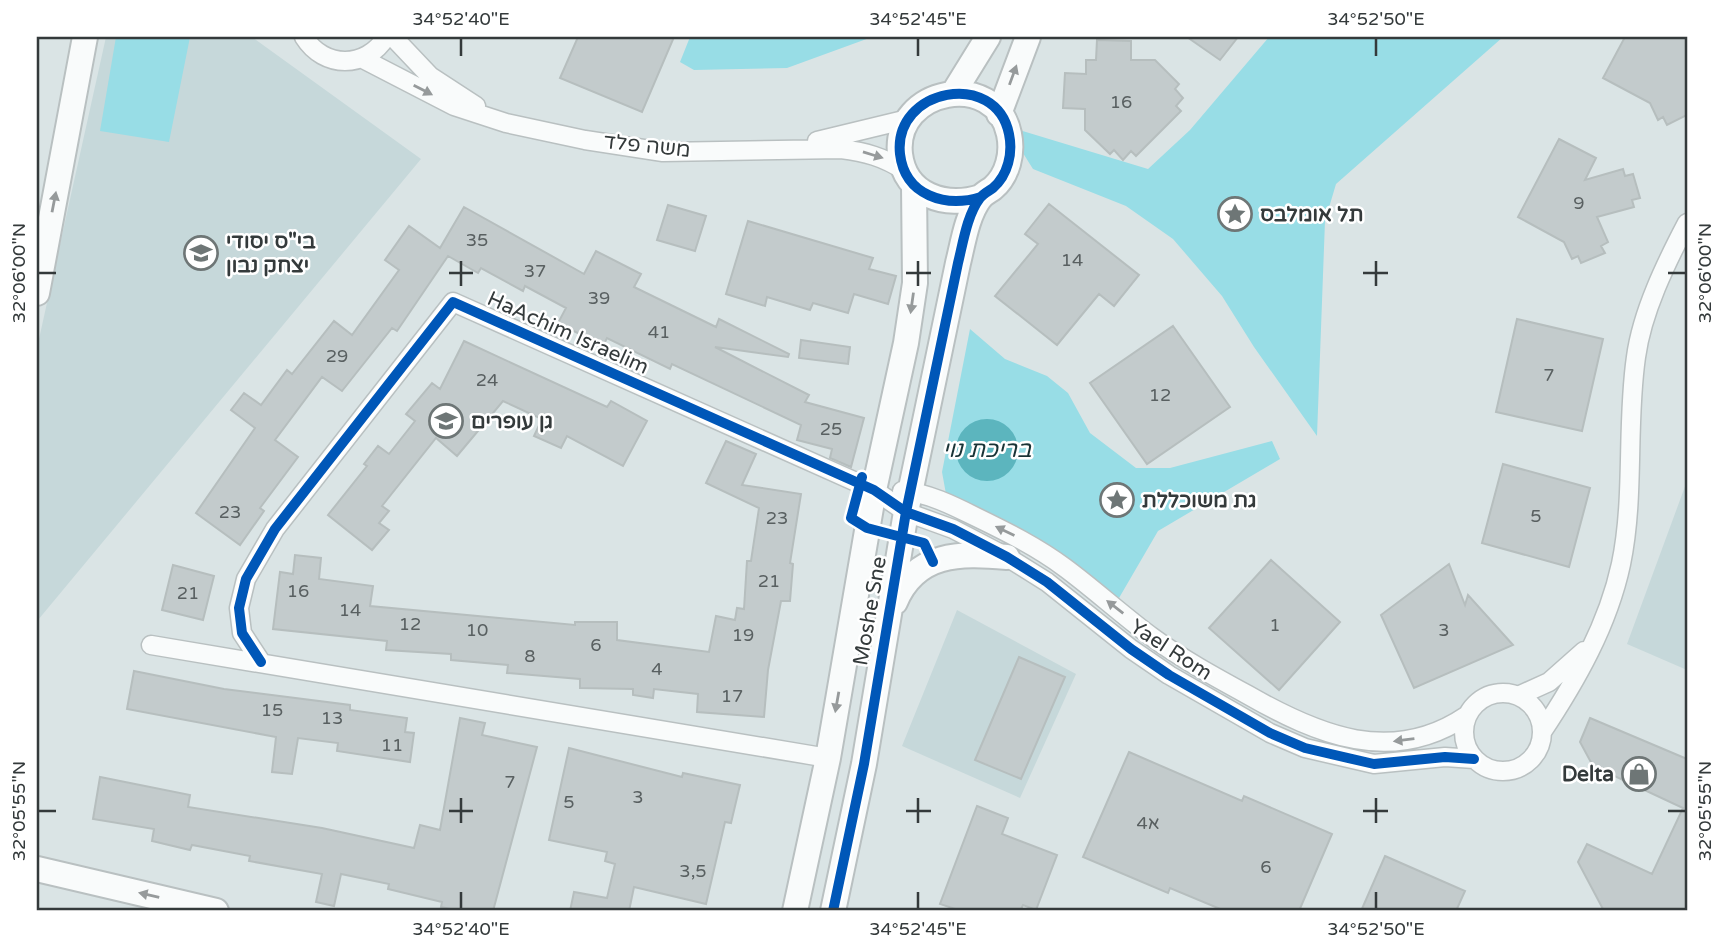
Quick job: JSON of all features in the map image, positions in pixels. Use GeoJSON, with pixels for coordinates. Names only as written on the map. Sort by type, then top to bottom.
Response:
{"type":"FeatureCollection","features":[{"type":"Feature","properties":{"kind":"street"},"geometry":{"type":"LineString","coordinates":[[37,293],[85,37]]}},
{"type":"Feature","properties":{"kind":"street"},"geometry":{"type":"LineString","coordinates":[[304,37],[320,55],[334,61],[363,59],[375,51],[386,37]]}},
{"type":"Feature","properties":{"kind":"street","name":"משה פלד"},"geometry":{"type":"LineString","coordinates":[[393,37],[430,76],[506,122]]}},
{"type":"Feature","properties":{"kind":"street"},"geometry":{"type":"LineString","coordinates":[[954,92],[988,37]]}},
{"type":"Feature","properties":{"kind":"street"},"geometry":{"type":"LineString","coordinates":[[999,114],[1028,37]]}},
{"type":"Feature","properties":{"kind":"street","name":"משה פלד"},"geometry":{"type":"LineString","coordinates":[[363,59],[454,106],[506,122],[585,140],[663,152],[733,152],[790,147],[908,119]]}},
{"type":"Feature","properties":{"kind":"street"},"geometry":{"type":"LineString","coordinates":[[954,92],[972,95],[989,104],[999,114],[1009,135],[1011,153],[1006,171],[995,186],[981,197],[964,203],[945,202],[929,197],[909,178],[900,153],[901,136],[908,119],[920,105],[936,96],[954,92]]}},
{"type":"Feature","properties":{"kind":"street","name":"משה פלד"},"geometry":{"type":"LineString","coordinates":[[790,147],[868,153],[889,160],[909,178]]}},
{"type":"Feature","properties":{"kind":"street","name":"Moshe Sne"},"geometry":{"type":"LineString","coordinates":[[794,911],[828,758],[874,490],[906,343],[915,283],[909,178]]}},
{"type":"Feature","properties":{"kind":"street","name":"Moshe Sne"},"geometry":{"type":"LineString","coordinates":[[833,911],[864,764],[909,502],[958,263],[968,225],[981,197]]}},
{"type":"Feature","properties":{"kind":"street"},"geometry":{"type":"LineString","coordinates":[[1598,631],[1574,663],[1538,688],[1518,696],[1493,694],[1481,699],[1466,716],[1463,734],[1474,759],[1487,768],[1500,771],[1517,769],[1536,752],[1542,732],[1570,689],[1598,631],[1612,598],[1622,562],[1636,355],[1662,271],[1687,223]]}},
{"type":"Feature","properties":{"kind":"street","name":"HaAchim Israelim"},"geometry":{"type":"LineString","coordinates":[[261,662],[242,633],[239,608],[246,579],[275,529],[453,302],[874,490]]}},
{"type":"Feature","properties":{"kind":"street","name":"Yael Rom"},"geometry":{"type":"LineString","coordinates":[[874,490],[909,502],[961,509],[1015,536],[1063,566],[1152,637],[1192,664],[1294,721],[1339,737],[1384,743],[1446,730],[1466,716]]}},
{"type":"Feature","properties":{"kind":"street","name":"Yael Rom"},"geometry":{"type":"LineString","coordinates":[[909,502],[1047,582],[1131,649],[1169,675],[1270,733],[1305,748],[1374,764],[1445,757],[1474,759]]}},
{"type":"Feature","properties":{"kind":"street"},"geometry":{"type":"LineString","coordinates":[[888,618],[908,578],[924,564],[979,555],[1007,557]]}},
{"type":"Feature","properties":{"kind":"street"},"geometry":{"type":"LineString","coordinates":[[150,645],[828,758]]}},
{"type":"Feature","properties":{"kind":"street"},"geometry":{"type":"LineString","coordinates":[[1518,696],[1537,713],[1542,732]]}},
{"type":"Feature","properties":{"kind":"street"},"geometry":{"type":"LineString","coordinates":[[37,869],[216,911]]}},
{"type":"Feature","properties":{"kind":"shaded area","name":"בי\"ס יסודי יצחק נבון"},"geometry":{"type":"Polygon","coordinates":[[[106,37],[252,37],[421,159],[38,620],[37,348],[106,37]]]}},
{"type":"Feature","properties":{"kind":"shaded area"},"geometry":{"type":"Polygon","coordinates":[[[116,37],[190,37],[169,142],[100,131],[116,37]]]}},
{"type":"Feature","properties":{"kind":"shaded area"},"geometry":{"type":"Polygon","coordinates":[[[690,37],[872,37],[787,68],[694,70],[680,62],[690,37]]]}},
{"type":"Feature","properties":{"kind":"shaded area"},"geometry":{"type":"Polygon","coordinates":[[[1269,37],[1503,37],[1336,184],[1325,221],[1317,436],[1254,347],[1222,296],[1173,239],[1126,206],[1033,169],[1006,126],[1148,169],[1190,130],[1269,37]]]}},
{"type":"Feature","properties":{"kind":"shaded area"},"geometry":{"type":"Polygon","coordinates":[[[970,329],[1005,359],[1047,376],[1068,393],[1090,433],[1136,468],[1170,468],[1272,441],[1280,459],[1158,531],[1119,598],[1068,558],[946,494],[942,472],[970,329]]]}},
{"type":"Feature","properties":{"kind":"shaded area"},"geometry":{"type":"Polygon","coordinates":[[[1687,481],[1687,670],[1627,644],[1687,481]]]}},
{"type":"Feature","properties":{"kind":"shaded area"},"geometry":{"type":"Polygon","coordinates":[[[957,610],[1076,674],[1020,798],[902,746],[957,610]]]}},
{"type":"Feature","properties":{"kind":"water","name":"בריכת נוי"},"geometry":{"type":"Polygon","coordinates":[[[987,419],[999,421],[1009,428],[1016,438],[1016,462],[1009,472],[999,479],[987,481],[975,479],[965,472],[958,462],[956,450],[958,438],[965,428],[975,421],[987,419]]]}},
{"type":"Feature","properties":{"kind":"building"},"geometry":{"type":"Polygon","coordinates":[[[578,37],[674,37],[642,112],[560,78],[578,37]]]}},
{"type":"Feature","properties":{"kind":"building"},"geometry":{"type":"Polygon","coordinates":[[[1187,37],[1238,37],[1220,60],[1187,37]]]}},
{"type":"Feature","properties":{"kind":"building"},"geometry":{"type":"Polygon","coordinates":[[[1625,37],[1687,37],[1687,115],[1667,125],[1663,117],[1658,120],[1650,103],[1603,78],[1625,37]]]}},
{"type":"Feature","properties":{"kind":"building"},"geometry":{"type":"Polygon","coordinates":[[[1097,40],[1131,41],[1131,60],[1155,60],[1179,84],[1175,89],[1183,98],[1176,106],[1181,111],[1136,156],[1131,151],[1123,160],[1114,150],[1110,154],[1085,130],[1085,109],[1063,108],[1065,73],[1086,74],[1086,60],[1096,60],[1097,40]]]}},
{"type":"Feature","properties":{"kind":"building"},"geometry":{"type":"Polygon","coordinates":[[[1559,139],[1596,158],[1585,180],[1623,169],[1625,176],[1633,174],[1640,198],[1632,200],[1634,207],[1597,217],[1608,242],[1601,246],[1605,253],[1581,263],[1578,256],[1572,259],[1564,242],[1518,217],[1559,139]]]}},
{"type":"Feature","properties":{"kind":"building"},"geometry":{"type":"Polygon","coordinates":[[[1049,204],[1139,275],[1114,306],[1099,294],[1057,345],[995,296],[1038,244],[1025,234],[1049,204]]]}},
{"type":"Feature","properties":{"kind":"building"},"geometry":{"type":"Polygon","coordinates":[[[668,205],[706,216],[695,251],[657,240],[668,205]]]}},
{"type":"Feature","properties":{"kind":"building"},"geometry":{"type":"Polygon","coordinates":[[[464,207],[584,274],[596,251],[641,274],[634,287],[716,327],[719,319],[789,354],[788,357],[715,347],[809,395],[805,402],[864,418],[851,467],[830,458],[832,449],[797,440],[801,425],[672,364],[670,369],[607,338],[603,346],[558,323],[566,308],[525,286],[523,291],[481,268],[478,273],[448,256],[397,331],[392,328],[342,391],[322,377],[275,440],[298,457],[260,508],[264,511],[240,545],[196,513],[255,428],[231,410],[244,393],[261,405],[287,370],[292,374],[334,321],[352,335],[399,270],[385,260],[409,226],[440,248],[464,207]]]}},
{"type":"Feature","properties":{"kind":"building"},"geometry":{"type":"Polygon","coordinates":[[[748,221],[873,258],[869,269],[896,276],[888,304],[854,294],[848,313],[813,303],[810,310],[767,297],[765,306],[726,294],[748,221]]]}},
{"type":"Feature","properties":{"kind":"building"},"geometry":{"type":"Polygon","coordinates":[[[1517,319],[1603,339],[1582,431],[1496,412],[1517,319]]]}},
{"type":"Feature","properties":{"kind":"building"},"geometry":{"type":"Polygon","coordinates":[[[1173,326],[1230,407],[1147,464],[1090,383],[1173,326]]]}},
{"type":"Feature","properties":{"kind":"building"},"geometry":{"type":"Polygon","coordinates":[[[801,340],[850,347],[848,364],[799,358],[801,340]]]}},
{"type":"Feature","properties":{"kind":"building"},"geometry":{"type":"Polygon","coordinates":[[[464,341],[607,407],[611,401],[647,421],[623,466],[567,436],[561,448],[534,436],[542,419],[503,401],[457,456],[436,438],[382,506],[389,511],[379,523],[389,530],[372,550],[328,515],[367,466],[364,464],[378,446],[389,454],[415,421],[406,414],[432,383],[440,389],[464,341]]]}},
{"type":"Feature","properties":{"kind":"building"},"geometry":{"type":"Polygon","coordinates":[[[726,441],[756,454],[742,485],[801,494],[790,563],[793,564],[790,601],[781,601],[768,670],[764,717],[697,712],[698,694],[654,689],[653,698],[633,695],[633,689],[580,688],[580,679],[507,673],[508,665],[451,660],[451,654],[386,650],[387,641],[273,629],[280,572],[293,574],[295,555],[321,558],[319,579],[373,586],[370,606],[575,625],[575,622],[617,622],[617,640],[709,652],[716,616],[735,620],[737,608],[744,609],[747,561],[751,561],[759,508],[706,483],[726,441]]]}},
{"type":"Feature","properties":{"kind":"building"},"geometry":{"type":"Polygon","coordinates":[[[1503,464],[1590,488],[1569,567],[1482,543],[1503,464]]]}},
{"type":"Feature","properties":{"kind":"building"},"geometry":{"type":"Polygon","coordinates":[[[1271,560],[1340,622],[1279,690],[1209,628],[1271,560]]]}},
{"type":"Feature","properties":{"kind":"building"},"geometry":{"type":"Polygon","coordinates":[[[1449,564],[1465,605],[1468,595],[1513,645],[1414,688],[1381,615],[1449,564]]]}},
{"type":"Feature","properties":{"kind":"building"},"geometry":{"type":"Polygon","coordinates":[[[173,565],[214,576],[203,620],[162,610],[173,565]]]}},
{"type":"Feature","properties":{"kind":"building"},"geometry":{"type":"Polygon","coordinates":[[[1019,657],[1065,677],[1021,779],[975,760],[1019,657]]]}},
{"type":"Feature","properties":{"kind":"building"},"geometry":{"type":"Polygon","coordinates":[[[134,671],[224,689],[350,705],[350,710],[407,718],[405,732],[414,733],[410,762],[337,751],[338,743],[298,738],[292,774],[272,772],[276,737],[127,709],[134,671]]]}},
{"type":"Feature","properties":{"kind":"building"},"geometry":{"type":"Polygon","coordinates":[[[460,718],[485,723],[482,735],[537,747],[493,911],[460,911],[441,907],[442,902],[388,889],[389,884],[341,874],[334,906],[316,902],[322,874],[249,861],[250,856],[192,845],[190,850],[152,841],[154,829],[93,819],[100,777],[190,795],[188,807],[322,828],[414,848],[420,825],[440,830],[460,718]]]}},
{"type":"Feature","properties":{"kind":"building"},"geometry":{"type":"Polygon","coordinates":[[[1590,718],[1687,759],[1687,911],[1604,911],[1578,862],[1587,844],[1652,874],[1683,808],[1593,766],[1580,742],[1590,718]]]}},
{"type":"Feature","properties":{"kind":"building"},"geometry":{"type":"Polygon","coordinates":[[[569,748],[682,777],[683,773],[740,785],[731,823],[725,822],[706,904],[634,887],[629,911],[570,911],[574,892],[607,898],[615,864],[605,861],[607,852],[549,840],[569,748]]]}},
{"type":"Feature","properties":{"kind":"building"},"geometry":{"type":"Polygon","coordinates":[[[1129,752],[1242,801],[1244,796],[1332,834],[1299,911],[1225,911],[1170,888],[1168,893],[1083,857],[1129,752]]]}},
{"type":"Feature","properties":{"kind":"building"},"geometry":{"type":"Polygon","coordinates":[[[977,806],[1008,818],[1002,834],[1057,855],[1036,910],[1023,905],[1020,911],[961,911],[940,904],[977,806]]]}},
{"type":"Feature","properties":{"kind":"building"},"geometry":{"type":"Polygon","coordinates":[[[1385,856],[1465,891],[1456,911],[1361,911],[1385,856]]]}},
{"type":"Feature","properties":{"kind":"cycle path"},"geometry":{"type":"LineString","coordinates":[[833,911],[864,764],[906,512],[964,238],[976,205],[980,198],[998,183],[1010,156],[1009,134],[1000,113],[986,100],[967,94],[947,95],[928,102],[912,114],[902,132],[900,154],[903,168],[910,180],[929,195],[954,201],[981,197]]}},
{"type":"Feature","properties":{"kind":"cycle path"},"geometry":{"type":"LineString","coordinates":[[261,662],[242,633],[239,608],[246,579],[275,529],[453,302],[874,490],[906,512],[953,529],[1007,557],[1047,582],[1131,649],[1169,675],[1270,733],[1305,748],[1374,764],[1445,757],[1474,759]]}},
{"type":"Feature","properties":{"kind":"cycle path"},"geometry":{"type":"LineString","coordinates":[[862,477],[851,518],[867,528],[924,543],[933,562]]}},
{"type":"Feature","properties":{"kind":"place","name":"תל אומלבס"},"geometry":{"type":"Point","coordinates":[1235,214]}},
{"type":"Feature","properties":{"kind":"place","name":"בי\"ס יסודי יצחק נבון"},"geometry":{"type":"Point","coordinates":[201,253]}},
{"type":"Feature","properties":{"kind":"place","name":"גן עופרים"},"geometry":{"type":"Point","coordinates":[446,421]}},
{"type":"Feature","properties":{"kind":"place","name":"גת משוכללת"},"geometry":{"type":"Point","coordinates":[1117,500]}},
{"type":"Feature","properties":{"kind":"place","name":"Delta"},"geometry":{"type":"Point","coordinates":[1639,774]}}]}
